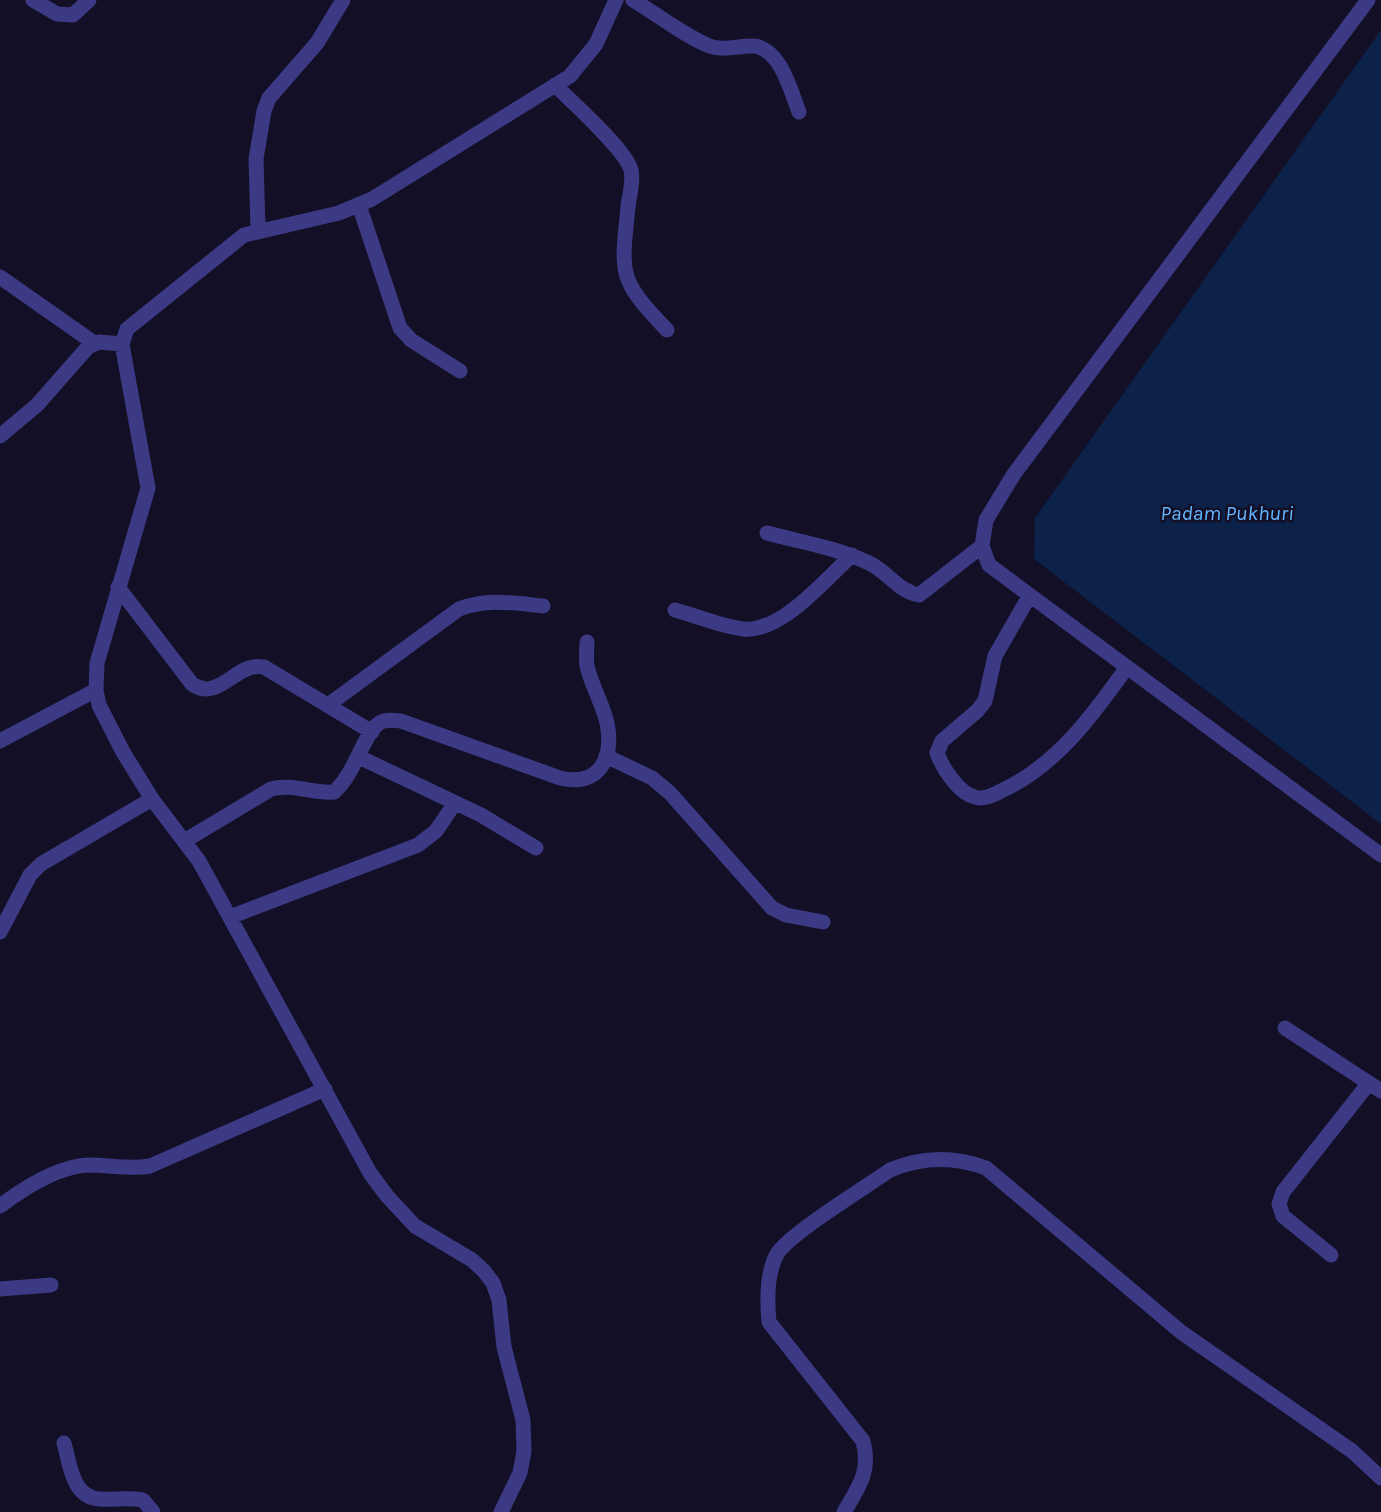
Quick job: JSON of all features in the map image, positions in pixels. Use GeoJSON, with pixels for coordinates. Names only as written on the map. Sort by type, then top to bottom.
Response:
{"type":"FeatureCollection","features":[{"type":"Feature","properties":{"kind":"street"},"geometry":{"type":"LineString","coordinates":[[33,0],[57,14],[73,15],[89,0]]}},
{"type":"Feature","properties":{"kind":"street"},"geometry":{"type":"LineString","coordinates":[[258,230],[255,159],[264,111],[269,98],[317,43],[343,0]]}},
{"type":"Feature","properties":{"kind":"street"},"geometry":{"type":"LineString","coordinates":[[501,1512],[520,1473],[524,1451],[523,1420],[504,1347],[499,1300],[493,1283],[472,1260],[415,1226],[387,1196],[370,1173],[186,840],[152,799],[123,752],[99,705],[96,690],[97,663],[148,488],[122,344],[127,329],[236,240],[258,230],[339,213],[359,205],[381,194],[453,146],[555,85],[579,67],[590,53],[616,0]]}},
{"type":"Feature","properties":{"kind":"street"},"geometry":{"type":"LineString","coordinates":[[633,0],[711,47],[729,50],[758,46],[770,54],[781,66],[799,112]]}},
{"type":"Feature","properties":{"kind":"street"},"geometry":{"type":"LineString","coordinates":[[1368,0],[1014,474],[986,520],[982,546],[990,565],[1381,855]]}},
{"type":"Feature","properties":{"kind":"street"},"geometry":{"type":"LineString","coordinates":[[555,85],[621,154],[631,171],[623,260],[626,280],[642,304],[667,330]]}},
{"type":"Feature","properties":{"kind":"street"},"geometry":{"type":"LineString","coordinates":[[359,205],[400,328],[411,340],[460,371]]}},
{"type":"Feature","properties":{"kind":"street"},"geometry":{"type":"LineString","coordinates":[[0,277],[94,343],[122,344]]}},
{"type":"Feature","properties":{"kind":"street"},"geometry":{"type":"LineString","coordinates":[[0,436],[37,405],[94,343]]}},
{"type":"Feature","properties":{"kind":"street"},"geometry":{"type":"LineString","coordinates":[[767,533],[852,555],[872,564],[907,593],[919,595],[982,546]]}},
{"type":"Feature","properties":{"kind":"street"},"geometry":{"type":"LineString","coordinates":[[675,610],[742,629],[763,628],[778,621],[852,555]]}},
{"type":"Feature","properties":{"kind":"street"},"geometry":{"type":"LineString","coordinates":[[118,587],[198,688],[216,688],[246,667],[255,665],[264,667],[372,732]]}},
{"type":"Feature","properties":{"kind":"street"},"geometry":{"type":"LineString","coordinates":[[1030,595],[994,656],[985,701],[942,741],[937,753],[940,762],[962,789],[974,797],[987,798],[1026,780],[1070,740],[1127,667]]}},
{"type":"Feature","properties":{"kind":"street"},"geometry":{"type":"LineString","coordinates":[[328,705],[459,609],[476,602],[543,606]]}},
{"type":"Feature","properties":{"kind":"street"},"geometry":{"type":"LineString","coordinates":[[186,840],[271,789],[282,786],[323,793],[334,792],[349,777],[378,724],[389,720],[401,721],[573,781],[595,776],[603,766],[606,756],[607,723],[587,668],[587,642]]}},
{"type":"Feature","properties":{"kind":"street"},"geometry":{"type":"LineString","coordinates":[[0,741],[96,690]]}},
{"type":"Feature","properties":{"kind":"street"},"geometry":{"type":"LineString","coordinates":[[606,756],[652,778],[670,793],[772,908],[786,915],[823,922]]}},
{"type":"Feature","properties":{"kind":"street"},"geometry":{"type":"LineString","coordinates":[[359,757],[481,815],[536,848]]}},
{"type":"Feature","properties":{"kind":"street"},"geometry":{"type":"LineString","coordinates":[[0,932],[30,875],[40,864],[152,799]]}},
{"type":"Feature","properties":{"kind":"street"},"geometry":{"type":"LineString","coordinates":[[230,917],[418,845],[436,831],[455,803]]}},
{"type":"Feature","properties":{"kind":"street"},"geometry":{"type":"LineString","coordinates":[[1286,1028],[1375,1087],[1283,1192],[1279,1204],[1283,1216],[1331,1255]]}},
{"type":"Feature","properties":{"kind":"street"},"geometry":{"type":"LineString","coordinates":[[0,1206],[24,1189],[72,1167],[89,1165],[133,1169],[150,1166],[325,1089]]}},
{"type":"Feature","properties":{"kind":"street"},"geometry":{"type":"LineString","coordinates":[[844,1512],[864,1474],[867,1457],[863,1441],[769,1322],[772,1266],[786,1243],[890,1170],[906,1163],[949,1158],[986,1168],[1181,1332],[1352,1451],[1381,1478]]}},
{"type":"Feature","properties":{"kind":"street"},"geometry":{"type":"LineString","coordinates":[[0,1289],[51,1285]]}},
{"type":"Feature","properties":{"kind":"street"},"geometry":{"type":"LineString","coordinates":[[64,1443],[77,1487],[84,1495],[97,1499],[143,1500],[153,1512]]}},
{"type":"Feature","properties":{"kind":"water","name":"Padam Pukhuri"},"geometry":{"type":"Polygon","coordinates":[[[1381,30],[1381,824],[1034,559],[1035,518],[1381,30]]]}}]}
